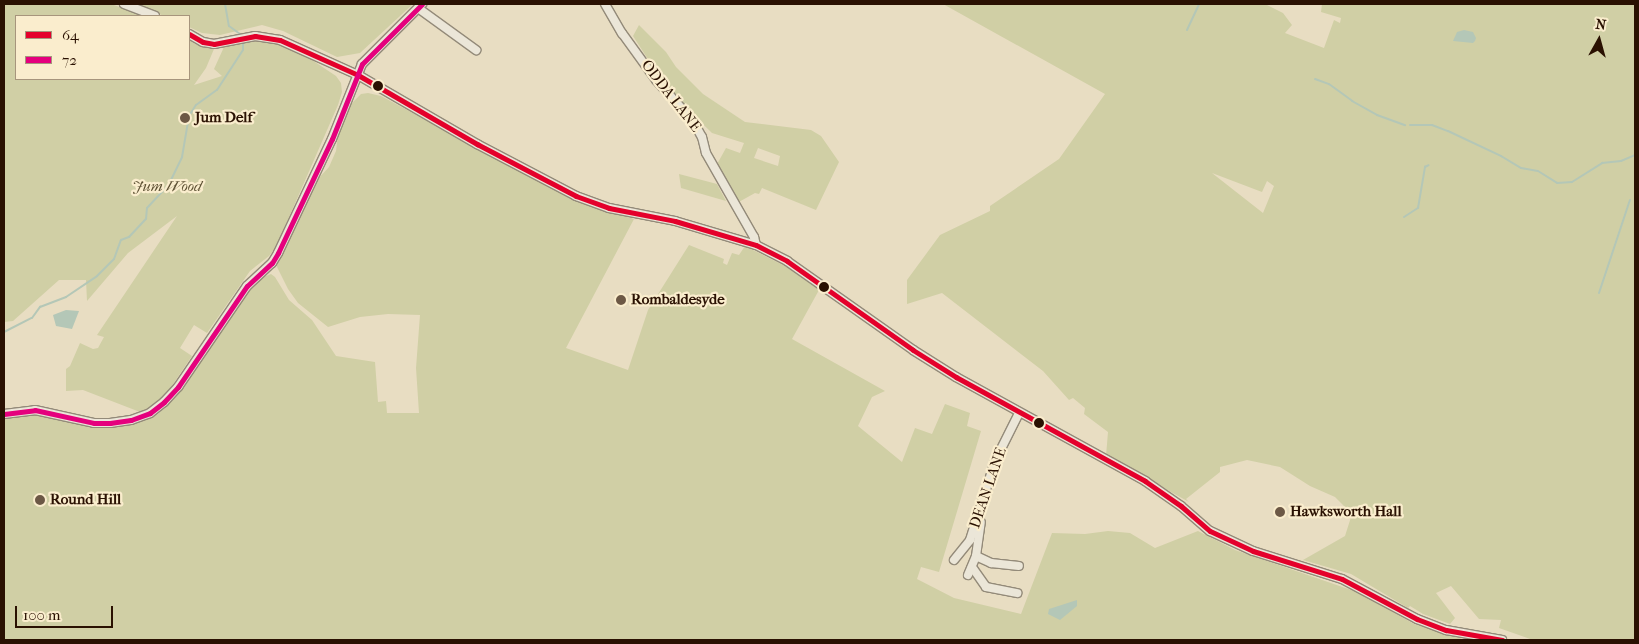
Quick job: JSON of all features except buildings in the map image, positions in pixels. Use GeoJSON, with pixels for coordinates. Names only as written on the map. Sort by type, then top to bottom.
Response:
{"type":"FeatureCollection","features":[{"type":"Feature","properties":{"kind":"street"},"geometry":{"type":"LineString","coordinates":[[124,4],[152,15]]}},
{"type":"Feature","properties":{"kind":"street","name":"ODDA LANE"},"geometry":{"type":"LineString","coordinates":[[605,4],[648,69],[693,121],[702,137],[706,153],[754,237],[756,245]]}},
{"type":"Feature","properties":{"kind":"street"},"geometry":{"type":"LineString","coordinates":[[4,414],[35,410],[94,423],[110,423],[131,420],[150,413],[178,387],[246,286],[272,263],[332,139],[362,64],[369,56],[420,6],[476,50]]}},
{"type":"Feature","properties":{"kind":"street"},"geometry":{"type":"LineString","coordinates":[[190,35],[203,42],[214,44],[247,38],[268,37],[280,40],[358,75],[477,144],[576,196],[609,208],[675,221],[756,245],[787,261],[913,350],[1019,413],[1144,481],[1181,506],[1210,531],[1232,542],[1342,579],[1417,619],[1446,630],[1502,640]]}},
{"type":"Feature","properties":{"kind":"street","name":"DEAN LANE"},"geometry":{"type":"LineString","coordinates":[[954,560],[970,540],[995,461],[1019,413]]}},
{"type":"Feature","properties":{"kind":"street"},"geometry":{"type":"LineString","coordinates":[[995,461],[997,474],[979,527],[976,556],[970,571],[986,587],[1017,594]]}},
{"type":"Feature","properties":{"kind":"street"},"geometry":{"type":"LineString","coordinates":[[976,556],[991,563],[1019,566]]}},
{"type":"Feature","properties":{"kind":"green space","name":"Jum Wood"},"geometry":{"type":"Polygon","coordinates":[[[4,4],[111,4],[142,15],[15,15],[15,80],[190,80],[190,41],[195,44],[214,49],[206,68],[194,85],[222,76],[214,69],[224,47],[257,39],[278,43],[306,56],[336,76],[341,83],[342,92],[338,105],[276,247],[269,256],[250,271],[207,333],[194,325],[180,348],[192,356],[163,399],[140,412],[83,390],[66,391],[66,369],[70,366],[80,343],[93,349],[98,348],[104,337],[97,335],[177,216],[128,253],[87,301],[86,280],[59,280],[13,321],[4,322],[4,4]]]}},
{"type":"Feature","properties":{"kind":"green space"},"geometry":{"type":"Polygon","coordinates":[[[135,4],[413,4],[360,53],[337,57],[283,31],[262,25],[220,35],[202,33],[190,27],[190,15],[162,15],[135,4]]]}},
{"type":"Feature","properties":{"kind":"green space"},"geometry":{"type":"Polygon","coordinates":[[[943,4],[1265,4],[1283,13],[1292,25],[1285,33],[1324,48],[1334,20],[1340,23],[1341,18],[1321,12],[1322,4],[1635,4],[1635,640],[1530,639],[1499,628],[1501,620],[1479,619],[1451,586],[1436,593],[1455,618],[1450,624],[1423,614],[1410,606],[1408,608],[1351,574],[1303,560],[1345,536],[1352,514],[1335,497],[1310,486],[1280,467],[1247,460],[1220,467],[1220,472],[1186,499],[1189,502],[1106,456],[1108,432],[1084,414],[1085,408],[1073,398],[1069,400],[1043,371],[942,293],[907,304],[907,280],[940,235],[990,211],[990,206],[1059,159],[1105,94],[943,4]],[[1212,173],[1263,213],[1274,186],[1267,181],[1262,192],[1212,173]]]}},
{"type":"Feature","properties":{"kind":"green space"},"geometry":{"type":"Polygon","coordinates":[[[639,25],[703,94],[745,122],[811,130],[821,136],[839,162],[816,210],[762,188],[759,194],[755,193],[737,203],[716,166],[726,148],[740,153],[744,143],[712,133],[668,90],[633,36],[639,25]],[[758,148],[754,158],[778,166],[780,156],[758,148]]]}},
{"type":"Feature","properties":{"kind":"green space"},"geometry":{"type":"Polygon","coordinates":[[[368,93],[381,96],[567,196],[634,219],[566,348],[628,370],[648,310],[689,245],[724,259],[723,263],[727,265],[732,253],[739,255],[745,246],[787,267],[819,290],[792,339],[885,391],[872,397],[858,426],[902,462],[915,428],[932,434],[945,404],[970,413],[967,426],[981,431],[939,572],[921,567],[917,579],[954,598],[1021,614],[1052,533],[1085,534],[1108,531],[1130,533],[1155,548],[1198,531],[1235,550],[1357,592],[1414,624],[1466,640],[4,640],[4,417],[19,414],[43,415],[92,428],[120,427],[158,414],[184,385],[249,287],[256,280],[271,274],[275,277],[289,300],[312,320],[336,356],[375,362],[378,402],[386,401],[387,413],[419,413],[416,368],[420,315],[388,314],[360,317],[328,327],[298,303],[288,289],[277,267],[277,262],[317,180],[329,167],[336,151],[338,135],[350,105],[361,94],[368,93]]]}},
{"type":"Feature","properties":{"kind":"green space"},"geometry":{"type":"Polygon","coordinates":[[[679,174],[717,184],[726,201],[681,188],[679,174]]]}},
{"type":"Feature","properties":{"kind":"shaded area"},"geometry":{"type":"Polygon","coordinates":[[[1464,30],[1473,32],[1476,38],[1473,43],[1453,41],[1457,32],[1464,30]]]}},
{"type":"Feature","properties":{"kind":"shaded area"},"geometry":{"type":"Polygon","coordinates":[[[66,310],[79,311],[72,329],[56,326],[53,315],[66,310]]]}},
{"type":"Feature","properties":{"kind":"shaded area"},"geometry":{"type":"Polygon","coordinates":[[[1077,600],[1077,606],[1060,620],[1048,614],[1049,609],[1077,600]]]}},
{"type":"Feature","properties":{"kind":"waterway"},"geometry":{"type":"LineString","coordinates":[[225,4],[229,26],[243,36]]}},
{"type":"Feature","properties":{"kind":"waterway"},"geometry":{"type":"LineString","coordinates":[[1187,30],[1199,4]]}},
{"type":"Feature","properties":{"kind":"waterway"},"geometry":{"type":"LineString","coordinates":[[4,332],[32,318],[40,307],[66,297],[97,276],[114,259],[121,240],[129,237],[146,219],[147,208],[169,184],[182,157],[189,116],[196,105],[217,90],[243,50],[243,40]]}},
{"type":"Feature","properties":{"kind":"waterway"},"geometry":{"type":"LineString","coordinates":[[1315,79],[1329,84],[1352,101],[1377,115],[1405,125]]}},
{"type":"Feature","properties":{"kind":"waterway"},"geometry":{"type":"LineString","coordinates":[[1410,125],[1432,125],[1448,131],[1501,156],[1521,168],[1538,171],[1557,183],[1572,182],[1602,163],[1621,161],[1635,155]]}},
{"type":"Feature","properties":{"kind":"waterway"},"geometry":{"type":"LineString","coordinates":[[1404,217],[1418,208],[1425,167],[1429,165]]}},
{"type":"Feature","properties":{"kind":"waterway"},"geometry":{"type":"LineString","coordinates":[[1599,293],[1630,200]]}},
{"type":"Feature","properties":{"kind":"transit line","name":"72"},"geometry":{"type":"LineString","coordinates":[[4,414],[35,410],[94,423],[110,423],[131,420],[150,413],[164,402],[178,387],[247,286],[272,263],[278,253],[332,139],[362,64],[422,4]]}},
{"type":"Feature","properties":{"kind":"transit line","name":"64"},"geometry":{"type":"LineString","coordinates":[[190,35],[203,42],[214,44],[255,36],[280,40],[358,75],[477,144],[576,196],[609,208],[675,221],[756,245],[787,261],[913,350],[956,377],[1145,481],[1181,506],[1210,531],[1253,551],[1342,579],[1417,619],[1446,630],[1502,640]]}},
{"type":"Feature","properties":{"kind":"place","name":"Jum Delf"},"geometry":{"type":"Point","coordinates":[185,118]}},
{"type":"Feature","properties":{"kind":"place","name":"Rombaldesyde"},"geometry":{"type":"Point","coordinates":[621,300]}},
{"type":"Feature","properties":{"kind":"place","name":"Round Hill"},"geometry":{"type":"Point","coordinates":[40,500]}},
{"type":"Feature","properties":{"kind":"place","name":"Hawksworth Hall"},"geometry":{"type":"Point","coordinates":[1280,512]}}]}
